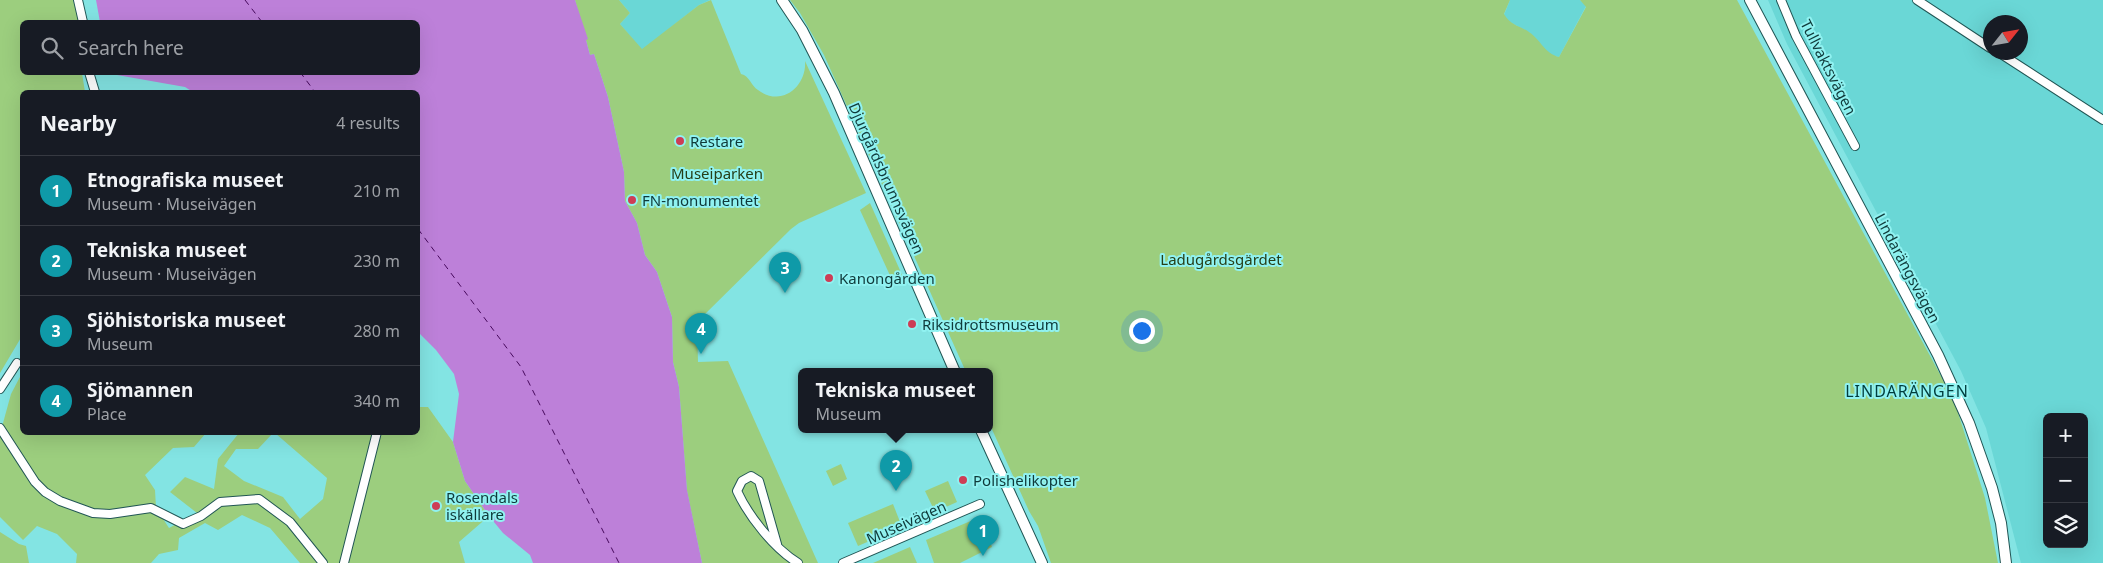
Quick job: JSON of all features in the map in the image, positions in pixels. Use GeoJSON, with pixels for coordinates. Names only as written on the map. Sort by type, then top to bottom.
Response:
{"type":"FeatureCollection","features":[{"type":"Feature","properties":{"kind":"street"},"geometry":{"type":"LineString","coordinates":[[78,0],[83,20]]}},
{"type":"Feature","properties":{"kind":"street","name":"Djurgårdsbrunnsvägen"},"geometry":{"type":"LineString","coordinates":[[782,0],[802,30],[827,78],[953,368]]}},
{"type":"Feature","properties":{"kind":"street","name":"Lindarängsvägen"},"geometry":{"type":"LineString","coordinates":[[1750,0],[1938,355],[1966,415],[1992,488],[2001,523],[2006,563]]}},
{"type":"Feature","properties":{"kind":"street","name":"Tullvaktsvägen"},"geometry":{"type":"LineString","coordinates":[[1781,0],[1796,36],[1855,146]]}},
{"type":"Feature","properties":{"kind":"street"},"geometry":{"type":"LineString","coordinates":[[1917,0],[1983,43]]}},
{"type":"Feature","properties":{"kind":"street"},"geometry":{"type":"LineString","coordinates":[[2010,60],[2103,120]]}},
{"type":"Feature","properties":{"kind":"street"},"geometry":{"type":"LineString","coordinates":[[89,75],[94,90]]}},
{"type":"Feature","properties":{"kind":"street"},"geometry":{"type":"LineString","coordinates":[[0,389],[16,363]]}},
{"type":"Feature","properties":{"kind":"street"},"geometry":{"type":"LineString","coordinates":[[0,428],[35,482],[45,492],[60,501],[93,513],[110,514],[152,508],[183,524],[202,516],[220,502],[259,499],[290,522],[323,563]]}},
{"type":"Feature","properties":{"kind":"street"},"geometry":{"type":"LineString","coordinates":[[982,433],[1042,563]]}},
{"type":"Feature","properties":{"kind":"street"},"geometry":{"type":"LineString","coordinates":[[344,563],[376,435]]}},
{"type":"Feature","properties":{"kind":"street"},"geometry":{"type":"LineString","coordinates":[[777,544],[758,482],[751,476],[742,481],[737,491],[747,511],[767,535],[798,563]]}},
{"type":"Feature","properties":{"kind":"street","name":"Museivägen"},"geometry":{"type":"LineString","coordinates":[[843,563],[980,504]]}},
{"type":"Feature","properties":{"kind":"shaded area"},"geometry":{"type":"Polygon","coordinates":[[[96,0],[575,0],[588,39],[586,40],[590,55],[594,54],[608,97],[624,172],[625,201],[637,223],[645,255],[657,272],[672,317],[673,362],[679,387],[687,490],[702,563],[533,563],[530,555],[503,533],[465,481],[453,442],[459,394],[454,374],[436,350],[420,334],[420,90],[190,90],[185,87],[117,75],[420,75],[420,20],[100,20],[96,0]]]}},
{"type":"Feature","properties":{"kind":"shaded area"},"geometry":{"type":"Polygon","coordinates":[[[619,0],[710,0],[699,5],[642,50],[620,24],[630,13],[619,0]]]}},
{"type":"Feature","properties":{"kind":"shaded area"},"geometry":{"type":"Polygon","coordinates":[[[1510,0],[1580,0],[1586,6],[1559,57],[1550,55],[1530,33],[1508,21],[1504,15],[1510,0]]]}},
{"type":"Feature","properties":{"kind":"shaded area"},"geometry":{"type":"Polygon","coordinates":[[[1768,0],[2103,0],[2103,563],[2021,563],[1986,428],[1961,371],[1787,44],[1768,0]]]}},
{"type":"Feature","properties":{"kind":"green space"},"geometry":{"type":"Polygon","coordinates":[[[0,0],[73,0],[79,20],[20,20],[20,75],[82,75],[85,90],[20,90],[20,339],[0,373],[0,0]]]}},
{"type":"Feature","properties":{"kind":"green space","name":"Museiparken"},"geometry":{"type":"Polygon","coordinates":[[[575,0],[619,0],[630,13],[620,24],[642,49],[699,5],[711,0],[741,74],[767,95],[776,97],[791,92],[802,79],[805,61],[866,193],[799,223],[791,229],[701,318],[702,321],[697,326],[698,362],[728,361],[818,563],[702,563],[687,491],[679,387],[673,362],[672,317],[657,272],[645,255],[637,223],[625,201],[624,172],[608,97],[594,54],[590,55],[575,0]]]}},
{"type":"Feature","properties":{"kind":"green space","name":"Ladugårdsgärdet"},"geometry":{"type":"Polygon","coordinates":[[[790,0],[1510,0],[1504,14],[1506,18],[1529,32],[1550,53],[1559,57],[1586,7],[1580,0],[1737,0],[1954,400],[1985,498],[1998,563],[1051,563],[1038,526],[1029,511],[993,432],[993,368],[964,368],[824,55],[800,13],[790,0]]]}},
{"type":"Feature","properties":{"kind":"green space"},"geometry":{"type":"Polygon","coordinates":[[[870,203],[903,277],[901,281],[893,282],[860,210],[870,203]]]}},
{"type":"Feature","properties":{"kind":"green space"},"geometry":{"type":"Polygon","coordinates":[[[20,377],[20,435],[204,435],[194,447],[173,448],[145,475],[155,490],[156,508],[169,528],[197,513],[170,492],[185,477],[214,489],[218,459],[237,435],[271,435],[258,449],[236,449],[224,466],[244,481],[283,497],[300,519],[323,499],[327,478],[277,435],[420,435],[420,407],[428,407],[453,442],[465,481],[489,516],[459,542],[465,563],[300,563],[270,528],[242,515],[218,530],[205,523],[179,538],[178,550],[159,554],[151,563],[76,563],[77,554],[57,534],[37,526],[23,540],[0,517],[0,434],[11,394],[20,377]]]}},
{"type":"Feature","properties":{"kind":"green space"},"geometry":{"type":"Polygon","coordinates":[[[841,464],[847,479],[833,486],[826,471],[841,464]]]}},
{"type":"Feature","properties":{"kind":"green space"},"geometry":{"type":"Polygon","coordinates":[[[948,481],[957,502],[935,512],[925,491],[948,481]]]}},
{"type":"Feature","properties":{"kind":"green space"},"geometry":{"type":"Polygon","coordinates":[[[893,504],[902,527],[858,546],[848,523],[893,504]]]}},
{"type":"Feature","properties":{"kind":"green space"},"geometry":{"type":"Polygon","coordinates":[[[980,517],[992,547],[960,563],[934,563],[926,540],[980,517]]]}},
{"type":"Feature","properties":{"kind":"green space"},"geometry":{"type":"Polygon","coordinates":[[[0,532],[19,544],[26,546],[29,563],[0,563],[0,532]]]}},
{"type":"Feature","properties":{"kind":"green space"},"geometry":{"type":"Polygon","coordinates":[[[910,547],[917,563],[873,563],[910,547]]]}},
{"type":"Feature","properties":{"kind":"ferry route"},"geometry":{"type":"LineString","coordinates":[[245,0],[260,20]]}},
{"type":"Feature","properties":{"kind":"ferry route"},"geometry":{"type":"LineString","coordinates":[[302,75],[314,90]]}},
{"type":"Feature","properties":{"kind":"ferry route"},"geometry":{"type":"LineString","coordinates":[[420,232],[521,367],[619,563]]}},
{"type":"Feature","properties":{"kind":"place","name":"Restare"},"geometry":{"type":"Point","coordinates":[680,141]}},
{"type":"Feature","properties":{"kind":"place","name":"FN-monumentet"},"geometry":{"type":"Point","coordinates":[632,200]}},
{"type":"Feature","properties":{"kind":"place","name":"Kanongården"},"geometry":{"type":"Point","coordinates":[829,278]}},
{"type":"Feature","properties":{"kind":"place","name":"Sjöhistoriska museet"},"geometry":{"type":"Point","coordinates":[785,293]}},
{"type":"Feature","properties":{"kind":"place","name":"Riksidrottsmuseum"},"geometry":{"type":"Point","coordinates":[912,324]}},
{"type":"Feature","properties":{"kind":"place","name":"Sjömannen"},"geometry":{"type":"Point","coordinates":[701,354]}},
{"type":"Feature","properties":{"kind":"place","name":"Polishelikopter"},"geometry":{"type":"Point","coordinates":[963,480]}},
{"type":"Feature","properties":{"kind":"place","name":"Tekniska museet"},"geometry":{"type":"Point","coordinates":[896,491]}},
{"type":"Feature","properties":{"kind":"place","name":"Rosendals iskällare"},"geometry":{"type":"Point","coordinates":[436,506]}},
{"type":"Feature","properties":{"kind":"place","name":"Etnografiska museet"},"geometry":{"type":"Point","coordinates":[983,556]}},
{"type":"Feature","properties":{"kind":"district","name":"LINDARÄNGEN"},"geometry":{"type":"Point","coordinates":[1907,391]}}]}
